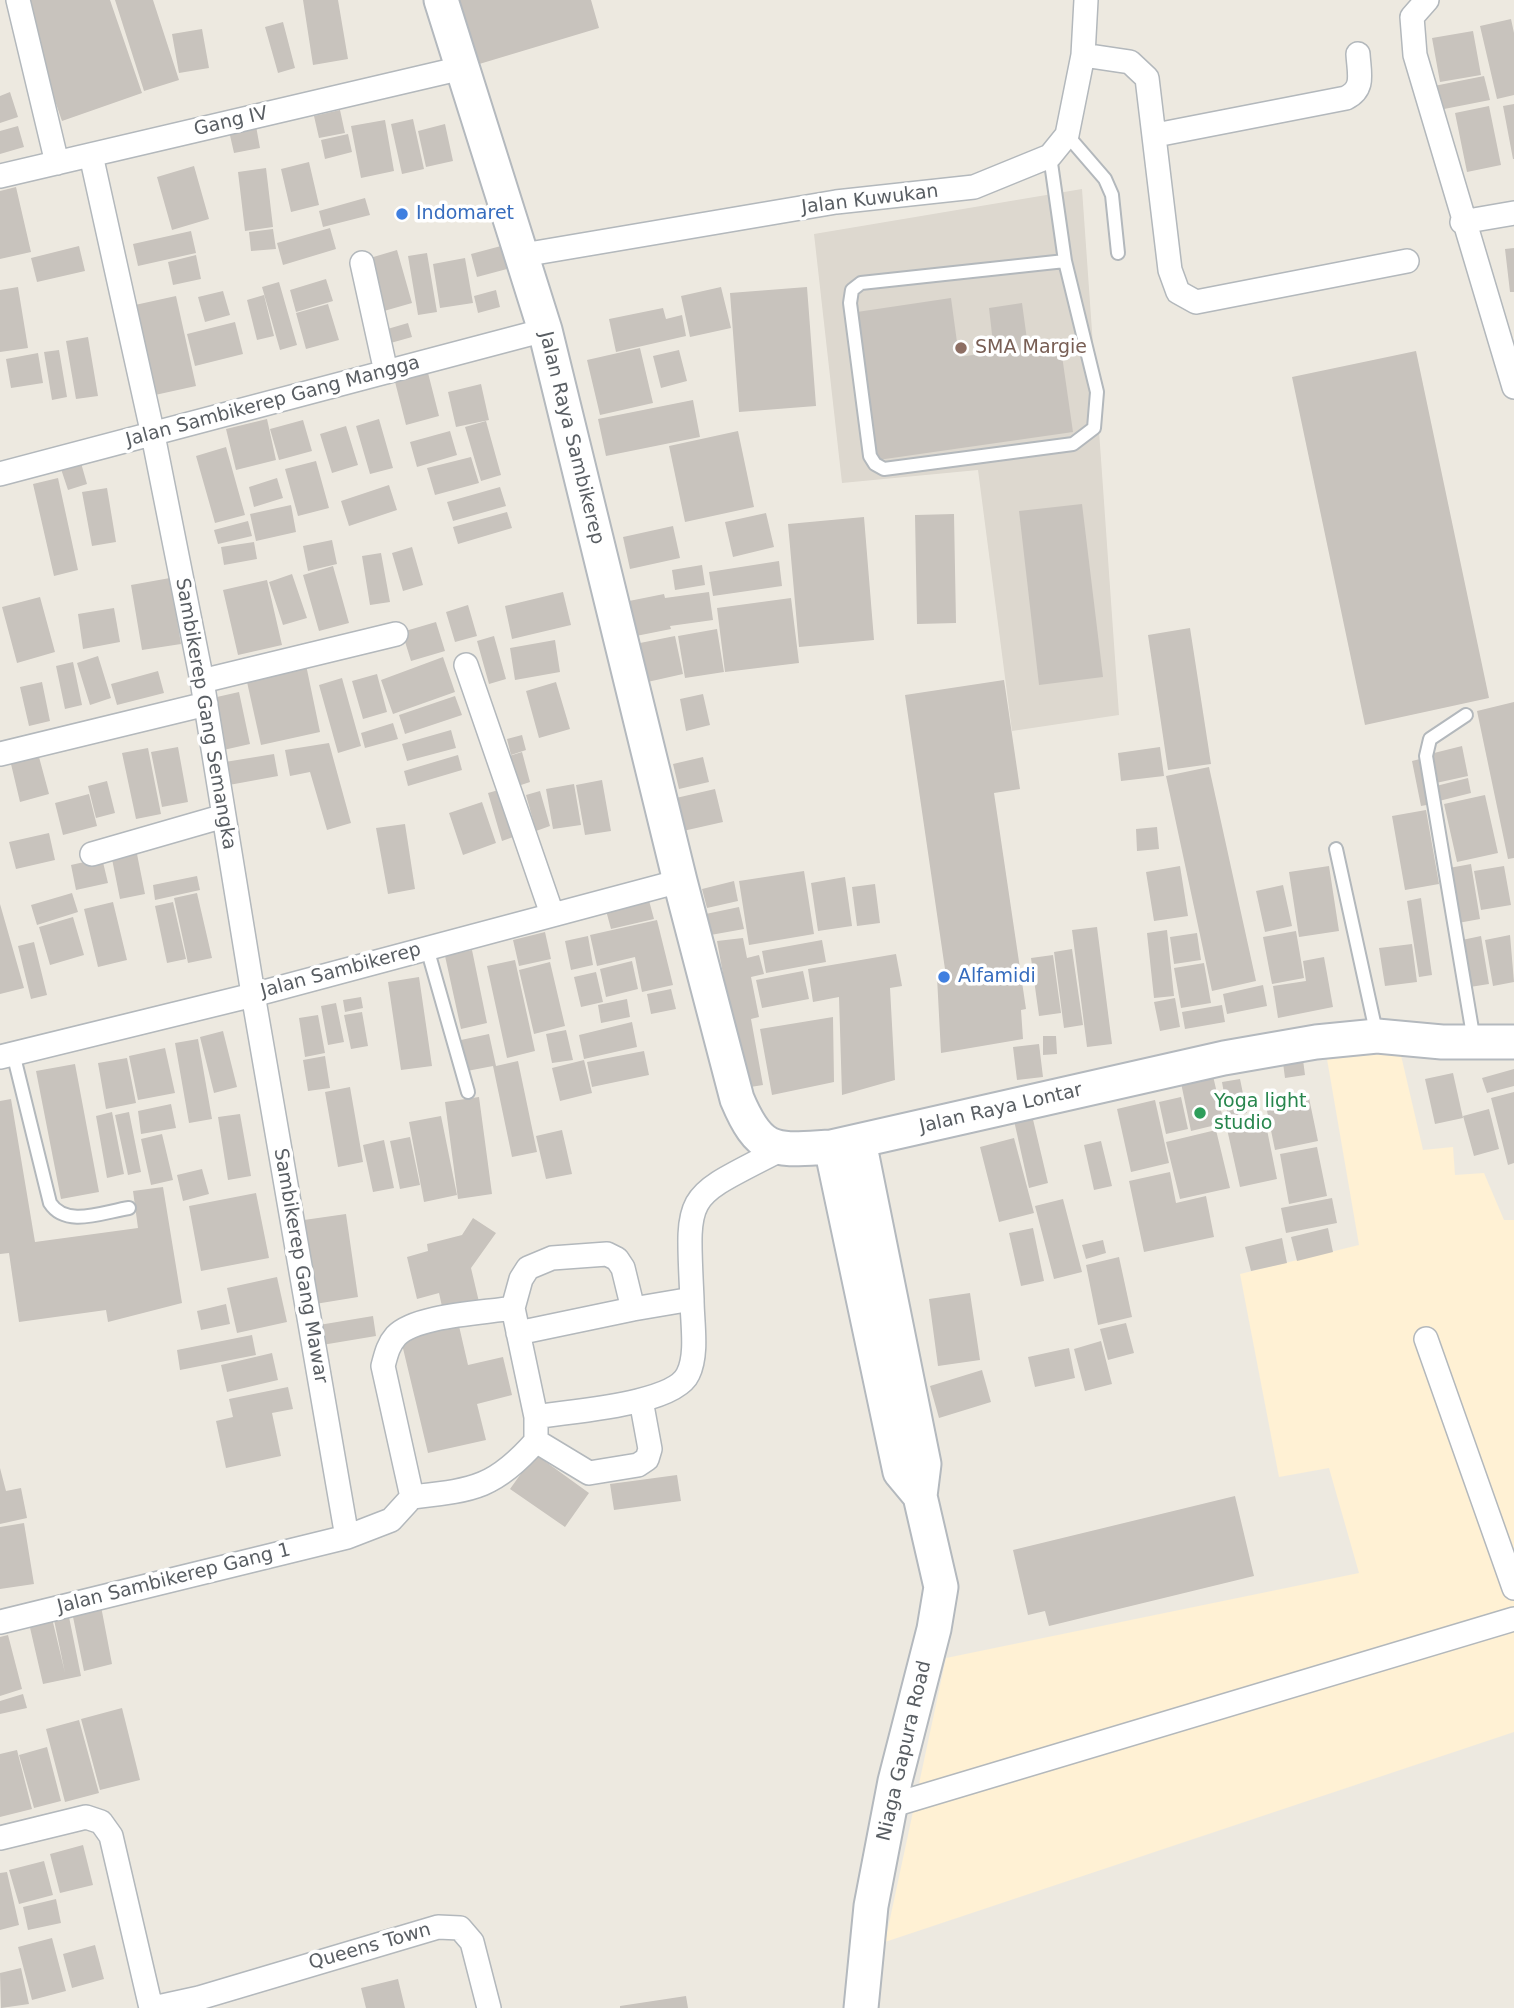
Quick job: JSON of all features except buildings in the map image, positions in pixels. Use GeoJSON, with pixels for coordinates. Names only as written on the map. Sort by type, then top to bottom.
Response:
{"type":"FeatureCollection","features":[{"type":"Feature","properties":{"kind":"street"},"geometry":{"type":"LineString","coordinates":[[18,0],[57,163]]}},
{"type":"Feature","properties":{"kind":"street","name":"Jalan Raya Sambikerep"},"geometry":{"type":"LineString","coordinates":[[441,0],[545,330],[680,881]]}},
{"type":"Feature","properties":{"kind":"street","name":"Jalan Kuwukan"},"geometry":{"type":"LineString","coordinates":[[523,255],[836,202],[974,187],[1050,156],[1067,135],[1083,55],[1086,0]]}},
{"type":"Feature","properties":{"kind":"street"},"geometry":{"type":"LineString","coordinates":[[1427,0],[1412,17],[1411,37],[1462,222],[1514,387]]}},
{"type":"Feature","properties":{"kind":"street"},"geometry":{"type":"LineString","coordinates":[[1156,135],[1346,98],[1355,93],[1360,84],[1358,54]]}},
{"type":"Feature","properties":{"kind":"street"},"geometry":{"type":"LineString","coordinates":[[1083,55],[1130,62],[1147,78],[1156,135],[1170,270],[1178,292],[1196,302],[1407,261]]}},
{"type":"Feature","properties":{"kind":"street","name":"Gang IV"},"geometry":{"type":"LineString","coordinates":[[0,176],[461,68]]}},
{"type":"Feature","properties":{"kind":"street","name":"Sambikerep Gang Semangka"},"geometry":{"type":"LineString","coordinates":[[91,155],[153,435],[202,681],[253,995]]}},
{"type":"Feature","properties":{"kind":"street"},"geometry":{"type":"LineString","coordinates":[[1462,222],[1514,213]]}},
{"type":"Feature","properties":{"kind":"street"},"geometry":{"type":"LineString","coordinates":[[362,263],[386,372]]}},
{"type":"Feature","properties":{"kind":"street","name":"Jalan Sambikerep Gang Mangga"},"geometry":{"type":"LineString","coordinates":[[0,474],[545,330]]}},
{"type":"Feature","properties":{"kind":"street"},"geometry":{"type":"LineString","coordinates":[[202,681],[396,634]]}},
{"type":"Feature","properties":{"kind":"street"},"geometry":{"type":"LineString","coordinates":[[466,665],[552,914]]}},
{"type":"Feature","properties":{"kind":"street"},"geometry":{"type":"LineString","coordinates":[[0,754],[206,704]]}},
{"type":"Feature","properties":{"kind":"street"},"geometry":{"type":"LineString","coordinates":[[92,854],[224,817]]}},
{"type":"Feature","properties":{"kind":"street"},"geometry":{"type":"LineString","coordinates":[[680,881],[737,1099],[748,1125],[761,1140],[779,1150]]}},
{"type":"Feature","properties":{"kind":"street","name":"Jalan Sambikerep"},"geometry":{"type":"LineString","coordinates":[[7,1055],[253,995],[680,881]]}},
{"type":"Feature","properties":{"kind":"street","name":"Sambikerep Gang Mawar"},"geometry":{"type":"LineString","coordinates":[[253,995],[347,1536]]}},
{"type":"Feature","properties":{"kind":"street","name":"Jalan Raya Lontar"},"geometry":{"type":"LineString","coordinates":[[779,1150],[845,1144],[1223,1058],[1316,1041],[1377,1036],[1514,1042]]}},
{"type":"Feature","properties":{"kind":"street","name":"Niaga Gapura Road"},"geometry":{"type":"LineString","coordinates":[[845,1144],[900,1472],[920,1496],[941,1587],[934,1629],[890,1807],[872,1906],[861,2008]]}},
{"type":"Feature","properties":{"kind":"street"},"geometry":{"type":"LineString","coordinates":[[536,1417],[641,1400],[681,1385],[689,1373],[692,1357],[689,1228],[694,1204],[715,1184],[779,1150]]}},
{"type":"Feature","properties":{"kind":"street"},"geometry":{"type":"LineString","coordinates":[[513,1308],[419,1323],[398,1335],[387,1348],[383,1366],[412,1497],[482,1486],[521,1458],[536,1441],[536,1417],[513,1308],[521,1279],[528,1268],[541,1260],[607,1254],[617,1259],[622,1268],[633,1309]]}},
{"type":"Feature","properties":{"kind":"street"},"geometry":{"type":"LineString","coordinates":[[518,1333],[692,1299]]}},
{"type":"Feature","properties":{"kind":"street"},"geometry":{"type":"LineString","coordinates":[[1426,1339],[1514,1588]]}},
{"type":"Feature","properties":{"kind":"street"},"geometry":{"type":"LineString","coordinates":[[536,1441],[589,1473],[638,1465],[647,1459],[650,1449],[641,1400]]}},
{"type":"Feature","properties":{"kind":"street","name":"Jalan Sambikerep Gang 1"},"geometry":{"type":"LineString","coordinates":[[0,1622],[347,1536],[391,1520],[412,1497]]}},
{"type":"Feature","properties":{"kind":"street"},"geometry":{"type":"LineString","coordinates":[[890,1807],[1514,1619]]}},
{"type":"Feature","properties":{"kind":"street"},"geometry":{"type":"LineString","coordinates":[[0,1838],[86,1817],[101,1822],[111,1836],[152,2008]]}},
{"type":"Feature","properties":{"kind":"street","name":"Queens Town"},"geometry":{"type":"LineString","coordinates":[[152,2008],[199,1998],[438,1927],[460,1928],[472,1942],[489,2008]]}},
{"type":"Feature","properties":{"kind":"lane"},"geometry":{"type":"LineString","coordinates":[[1067,135],[1105,179],[1112,195],[1118,253]]}},
{"type":"Feature","properties":{"kind":"lane"},"geometry":{"type":"LineString","coordinates":[[1050,156],[1065,261],[1097,393],[1094,428],[1086,437],[1073,444],[884,469],[875,464],[870,456],[849,303],[852,290],[861,284],[1065,261]]}},
{"type":"Feature","properties":{"kind":"lane"},"geometry":{"type":"LineString","coordinates":[[1466,715],[1430,739],[1426,756],[1475,1042]]}},
{"type":"Feature","properties":{"kind":"lane"},"geometry":{"type":"LineString","coordinates":[[1336,849],[1377,1036]]}},
{"type":"Feature","properties":{"kind":"lane"},"geometry":{"type":"LineString","coordinates":[[427,947],[468,1092]]}},
{"type":"Feature","properties":{"kind":"lane"},"geometry":{"type":"LineString","coordinates":[[7,1055],[50,1203],[57,1213],[67,1218],[129,1208]]}},
{"type":"Feature","properties":{"kind":"shaded area","name":"SMA Margie"},"geometry":{"type":"Polygon","coordinates":[[[1082,189],[1119,715],[1012,731],[978,470],[842,483],[814,234],[1082,189]]]}},
{"type":"Feature","properties":{"kind":"shaded area"},"geometry":{"type":"Polygon","coordinates":[[[1400,1051],[1423,1150],[1453,1147],[1455,1175],[1484,1173],[1504,1220],[1514,1220],[1514,1732],[885,1942],[946,1658],[1359,1573],[1329,1468],[1279,1477],[1240,1274],[1359,1245],[1327,1059],[1400,1051]]]}},
{"type":"Feature","properties":{"kind":"place","name":"Indomaret"},"geometry":{"type":"Point","coordinates":[402,214]}},
{"type":"Feature","properties":{"kind":"place","name":"SMA Margie"},"geometry":{"type":"Point","coordinates":[961,348]}},
{"type":"Feature","properties":{"kind":"place","name":"Alfamidi"},"geometry":{"type":"Point","coordinates":[944,977]}},
{"type":"Feature","properties":{"kind":"place","name":"Yoga light studio"},"geometry":{"type":"Point","coordinates":[1200,1113]}}]}
